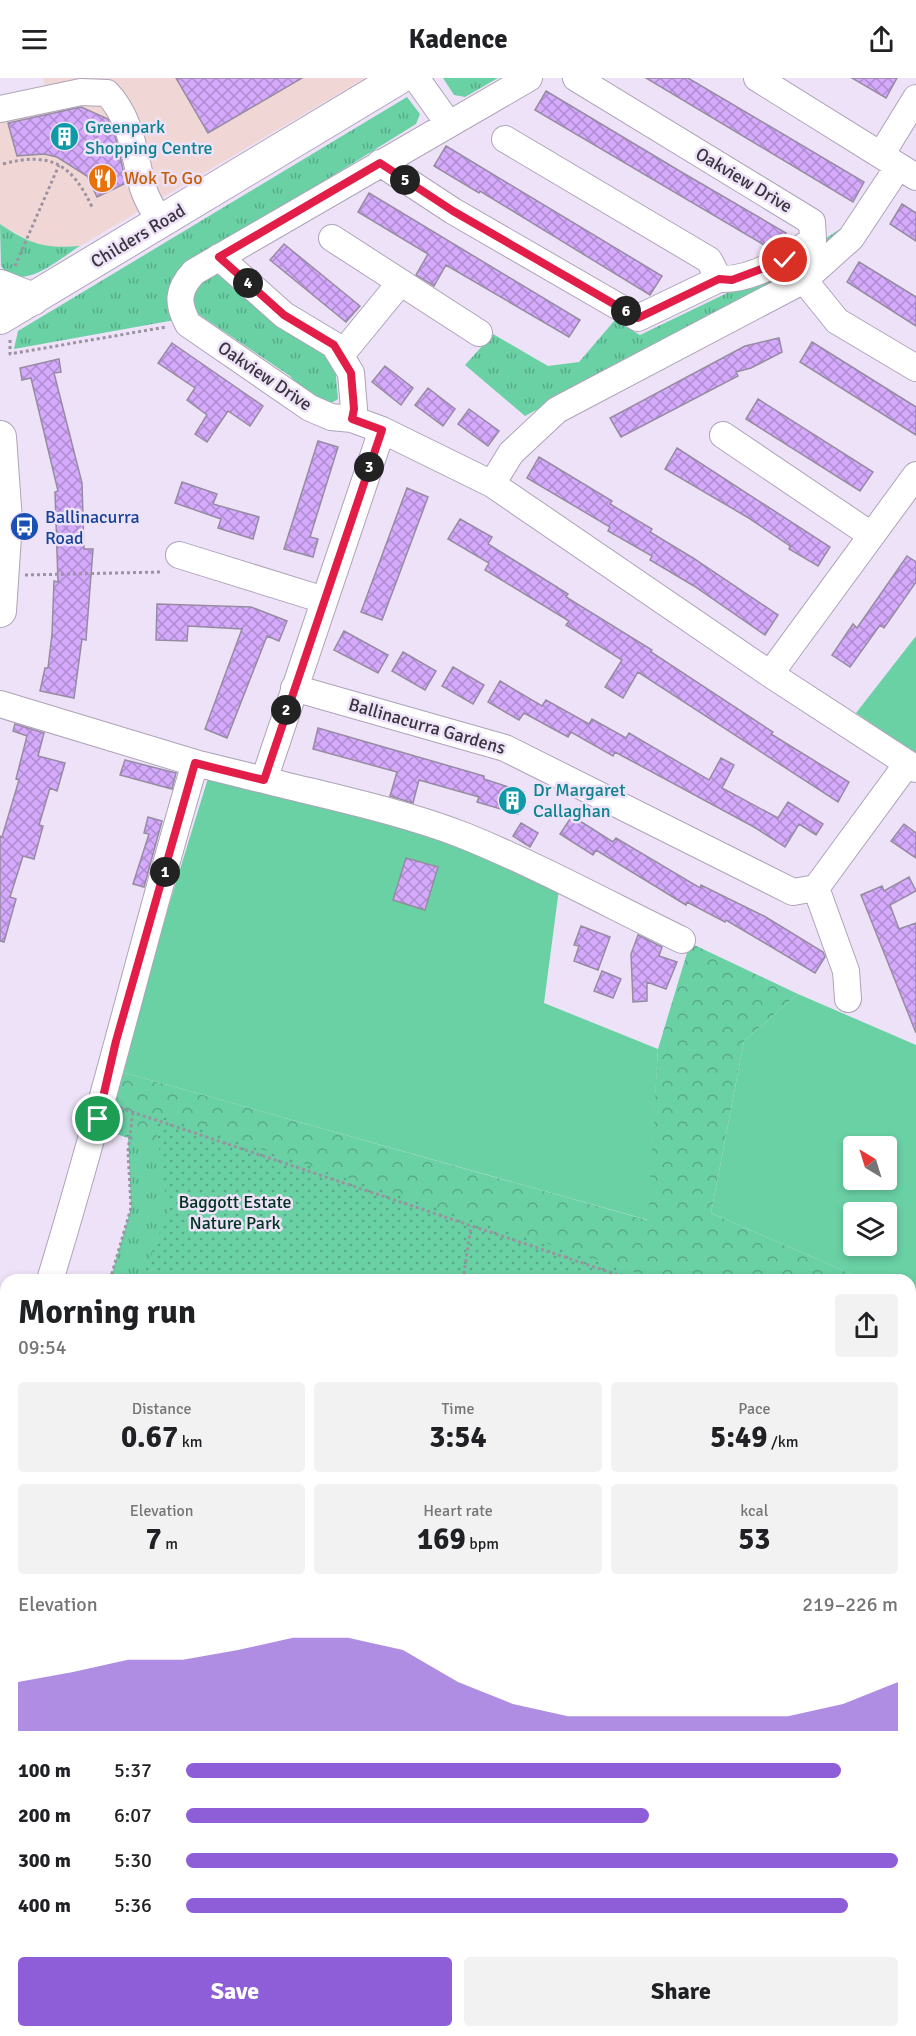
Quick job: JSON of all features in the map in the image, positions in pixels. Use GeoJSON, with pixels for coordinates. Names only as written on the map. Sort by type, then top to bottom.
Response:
{"type":"FeatureCollection","features":[{"type":"Feature","properties":{"kind":"main road","name":"Childers Road"},"geometry":{"type":"LineString","coordinates":[[0,318],[399,78]]}},
{"type":"Feature","properties":{"kind":"main road"},"geometry":{"type":"LineString","coordinates":[[6,279],[33,299]]}},
{"type":"Feature","properties":{"kind":"main road"},"geometry":{"type":"LineString","coordinates":[[0,437],[6,521],[1,587]]}},
{"type":"Feature","properties":{"kind":"street"},"geometry":{"type":"LineString","coordinates":[[416,78],[448,123]]}},
{"type":"Feature","properties":{"kind":"street","name":"Oakview Drive"},"geometry":{"type":"LineString","coordinates":[[352,419],[331,417],[310,408],[188,324],[178,297],[183,284],[194,272],[219,257],[529,78]]}},
{"type":"Feature","properties":{"kind":"street","name":"Oakview Drive"},"geometry":{"type":"LineString","coordinates":[[380,163],[453,211],[638,318],[719,279],[732,280],[785,260],[813,240],[812,222],[576,78]]}},
{"type":"Feature","properties":{"kind":"street"},"geometry":{"type":"LineString","coordinates":[[757,78],[898,166]]}},
{"type":"Feature","properties":{"kind":"street"},"geometry":{"type":"LineString","coordinates":[[0,109],[81,92],[106,93],[117,104],[130,132],[143,189],[160,222]]}},
{"type":"Feature","properties":{"kind":"street"},"geometry":{"type":"LineString","coordinates":[[492,484],[511,453],[557,410],[804,280],[851,238],[898,166],[916,98]]}},
{"type":"Feature","properties":{"kind":"street"},"geometry":{"type":"LineString","coordinates":[[505,139],[709,260],[719,279]]}},
{"type":"Feature","properties":{"kind":"street"},"geometry":{"type":"LineString","coordinates":[[332,238],[479,333]]}},
{"type":"Feature","properties":{"kind":"street"},"geometry":{"type":"LineString","coordinates":[[219,257],[284,315],[334,345],[351,373],[354,409],[352,419],[382,430],[492,484],[770,674],[912,766],[816,888],[846,971],[848,999]]}},
{"type":"Feature","properties":{"kind":"street"},"geometry":{"type":"LineString","coordinates":[[804,280],[837,321],[916,368]]}},
{"type":"Feature","properties":{"kind":"street"},"geometry":{"type":"LineString","coordinates":[[342,355],[400,283]]}},
{"type":"Feature","properties":{"kind":"street"},"geometry":{"type":"LineString","coordinates":[[264,780],[382,430]]}},
{"type":"Feature","properties":{"kind":"street"},"geometry":{"type":"LineString","coordinates":[[723,435],[871,535]]}},
{"type":"Feature","properties":{"kind":"street"},"geometry":{"type":"LineString","coordinates":[[770,674],[916,475]]}},
{"type":"Feature","properties":{"kind":"street"},"geometry":{"type":"LineString","coordinates":[[179,555],[324,600]]}},
{"type":"Feature","properties":{"kind":"street","name":"Ballinacurra Gardens"},"geometry":{"type":"LineString","coordinates":[[294,688],[505,747],[794,891],[816,888]]}},
{"type":"Feature","properties":{"kind":"street"},"geometry":{"type":"LineString","coordinates":[[0,704],[195,763],[414,818],[515,857],[682,940]]}},
{"type":"Feature","properties":{"kind":"street"},"geometry":{"type":"LineString","coordinates":[[52,1274],[91,1145],[195,763]]}},
{"type":"Feature","properties":{"kind":"path"},"geometry":{"type":"LineString","coordinates":[[3,164],[23,159],[41,159],[59,165],[78,182],[92,207]]}},
{"type":"Feature","properties":{"kind":"path"},"geometry":{"type":"LineString","coordinates":[[6,279],[59,165]]}},
{"type":"Feature","properties":{"kind":"path"},"geometry":{"type":"LineString","coordinates":[[10,354],[168,327]]}},
{"type":"Feature","properties":{"kind":"path"},"geometry":{"type":"LineString","coordinates":[[1,587],[160,572]]}},
{"type":"Feature","properties":{"kind":"path"},"geometry":{"type":"LineString","coordinates":[[101,1102],[615,1274]]}},
{"type":"Feature","properties":{"kind":"path"},"geometry":{"type":"LineString","coordinates":[[112,1274],[131,1208],[128,1151],[133,1112]]}},
{"type":"Feature","properties":{"kind":"path"},"geometry":{"type":"LineString","coordinates":[[464,1274],[471,1226]]}},
{"type":"Feature","properties":{"kind":"shaded area"},"geometry":{"type":"Polygon","coordinates":[[[43,78],[365,78],[80,246],[57,248],[37,245],[0,224],[0,103],[47,93],[43,78]]]}},
{"type":"Feature","properties":{"kind":"green space"},"geometry":{"type":"Polygon","coordinates":[[[443,78],[498,78],[465,97],[454,95],[443,78]]]}},
{"type":"Feature","properties":{"kind":"green space"},"geometry":{"type":"Polygon","coordinates":[[[407,97],[420,114],[416,124],[183,269],[170,293],[170,305],[175,320],[14,349],[18,331],[407,97]]]}},
{"type":"Feature","properties":{"kind":"green space"},"geometry":{"type":"Polygon","coordinates":[[[0,224],[38,244],[57,247],[80,246],[40,271],[30,276],[19,277],[9,274],[1,266],[0,224]]]}},
{"type":"Feature","properties":{"kind":"green space"},"geometry":{"type":"Polygon","coordinates":[[[843,227],[848,230],[799,268],[525,416],[465,365],[493,334],[548,366],[579,362],[615,320],[640,335],[785,265],[843,227]]]}},
{"type":"Feature","properties":{"kind":"green space"},"geometry":{"type":"Polygon","coordinates":[[[218,271],[330,357],[335,365],[338,399],[330,404],[310,398],[290,376],[189,308],[190,288],[218,271]]]}},
{"type":"Feature","properties":{"kind":"green space"},"geometry":{"type":"Polygon","coordinates":[[[916,636],[916,754],[856,713],[916,636]]]}},
{"type":"Feature","properties":{"kind":"green space"},"geometry":{"type":"Polygon","coordinates":[[[209,775],[410,825],[559,889],[544,1003],[658,1049],[648,1220],[118,1071],[209,775]]]}},
{"type":"Feature","properties":{"kind":"green space"},"geometry":{"type":"Polygon","coordinates":[[[690,943],[798,994],[744,1041],[711,1213],[851,1274],[392,1274],[401,1232],[99,1128],[118,1071],[647,1220],[658,1049],[690,943]]]}},
{"type":"Feature","properties":{"kind":"green space"},"geometry":{"type":"Polygon","coordinates":[[[798,994],[916,1045],[916,1274],[851,1274],[711,1213],[744,1041],[798,994]]]}},
{"type":"Feature","properties":{"kind":"green space","name":"Baggott Estate Nature Park"},"geometry":{"type":"Polygon","coordinates":[[[154,1114],[640,1274],[144,1274],[168,1211],[154,1114]]]}},
{"type":"Feature","properties":{"kind":"green space"},"geometry":{"type":"Polygon","coordinates":[[[128,1137],[402,1232],[230,1274],[112,1274],[131,1208],[128,1137]]]}},
{"type":"Feature","properties":{"kind":"building"},"geometry":{"type":"Polygon","coordinates":[[[176,78],[302,78],[208,133],[176,78]]]}},
{"type":"Feature","properties":{"kind":"building"},"geometry":{"type":"Polygon","coordinates":[[[646,78],[688,78],[864,182],[853,202],[646,78]]]}},
{"type":"Feature","properties":{"kind":"building"},"geometry":{"type":"Polygon","coordinates":[[[852,78],[897,78],[886,98],[852,78]]]}},
{"type":"Feature","properties":{"kind":"building"},"geometry":{"type":"Polygon","coordinates":[[[546,91],[786,233],[780,244],[771,249],[535,110],[546,91]]]}},
{"type":"Feature","properties":{"kind":"building","name":"Greenpark Shopping Centre"},"geometry":{"type":"Polygon","coordinates":[[[81,107],[108,119],[117,142],[126,183],[97,197],[87,176],[57,157],[44,154],[17,156],[8,123],[81,107]]]}},
{"type":"Feature","properties":{"kind":"building"},"geometry":{"type":"Polygon","coordinates":[[[446,146],[662,276],[650,295],[480,191],[479,193],[434,166],[446,146]]]}},
{"type":"Feature","properties":{"kind":"building"},"geometry":{"type":"Polygon","coordinates":[[[369,193],[580,320],[569,337],[446,265],[434,286],[416,275],[428,254],[358,212],[369,193]]]}},
{"type":"Feature","properties":{"kind":"building"},"geometry":{"type":"Polygon","coordinates":[[[902,204],[916,213],[916,241],[890,224],[902,204]]]}},
{"type":"Feature","properties":{"kind":"building"},"geometry":{"type":"Polygon","coordinates":[[[284,244],[360,306],[346,322],[270,260],[284,244]]]}},
{"type":"Feature","properties":{"kind":"building"},"geometry":{"type":"Polygon","coordinates":[[[859,262],[916,297],[916,326],[847,282],[859,262]]]}},
{"type":"Feature","properties":{"kind":"building"},"geometry":{"type":"Polygon","coordinates":[[[779,338],[782,352],[751,368],[736,372],[738,376],[621,437],[610,418],[745,346],[779,338]]]}},
{"type":"Feature","properties":{"kind":"building"},"geometry":{"type":"Polygon","coordinates":[[[812,342],[916,407],[916,435],[800,362],[812,342]]]}},
{"type":"Feature","properties":{"kind":"building"},"geometry":{"type":"Polygon","coordinates":[[[172,343],[263,406],[250,426],[228,411],[207,442],[195,434],[207,415],[187,400],[195,388],[158,363],[172,343]]]}},
{"type":"Feature","properties":{"kind":"building"},"geometry":{"type":"Polygon","coordinates":[[[59,359],[61,372],[54,373],[82,483],[84,549],[93,549],[86,640],[82,639],[74,698],[40,691],[45,668],[48,668],[54,581],[58,582],[55,492],[58,491],[31,378],[22,380],[20,368],[59,359]]]}},
{"type":"Feature","properties":{"kind":"building"},"geometry":{"type":"Polygon","coordinates":[[[385,366],[413,388],[401,405],[372,382],[385,366]]]}},
{"type":"Feature","properties":{"kind":"building"},"geometry":{"type":"Polygon","coordinates":[[[428,388],[455,409],[443,426],[415,405],[428,388]]]}},
{"type":"Feature","properties":{"kind":"building"},"geometry":{"type":"Polygon","coordinates":[[[758,399],[873,472],[860,491],[746,419],[758,399]]]}},
{"type":"Feature","properties":{"kind":"building"},"geometry":{"type":"Polygon","coordinates":[[[469,409],[499,431],[488,446],[458,424],[469,409]]]}},
{"type":"Feature","properties":{"kind":"building"},"geometry":{"type":"Polygon","coordinates":[[[318,441],[338,447],[310,537],[318,539],[313,557],[284,549],[318,441]]]}},
{"type":"Feature","properties":{"kind":"building"},"geometry":{"type":"Polygon","coordinates":[[[677,448],[830,547],[818,566],[789,549],[790,546],[747,517],[665,469],[677,448]]]}},
{"type":"Feature","properties":{"kind":"building"},"geometry":{"type":"Polygon","coordinates":[[[539,457],[612,501],[610,504],[652,529],[650,532],[778,615],[765,635],[694,586],[650,560],[652,556],[608,531],[610,527],[527,478],[539,457]]]}},
{"type":"Feature","properties":{"kind":"building"},"geometry":{"type":"Polygon","coordinates":[[[182,482],[217,494],[213,504],[259,517],[253,539],[218,528],[221,519],[175,503],[182,482]]]}},
{"type":"Feature","properties":{"kind":"building"},"geometry":{"type":"Polygon","coordinates":[[[407,488],[428,497],[382,620],[361,612],[407,488]]]}},
{"type":"Feature","properties":{"kind":"building"},"geometry":{"type":"Polygon","coordinates":[[[460,519],[492,537],[488,544],[568,594],[566,597],[652,650],[651,652],[773,732],[771,734],[849,782],[838,802],[638,672],[623,698],[605,687],[622,660],[566,625],[569,621],[485,570],[489,563],[448,539],[460,519]]]}},
{"type":"Feature","properties":{"kind":"building"},"geometry":{"type":"Polygon","coordinates":[[[907,556],[916,562],[916,582],[884,628],[880,625],[850,667],[832,655],[853,624],[857,628],[907,556]]]}},
{"type":"Feature","properties":{"kind":"building"},"geometry":{"type":"Polygon","coordinates":[[[157,604],[251,607],[287,621],[279,641],[267,636],[227,738],[205,729],[242,629],[188,626],[187,641],[156,640],[157,604]]]}},
{"type":"Feature","properties":{"kind":"building"},"geometry":{"type":"Polygon","coordinates":[[[344,631],[388,655],[378,673],[334,650],[344,631]]]}},
{"type":"Feature","properties":{"kind":"building"},"geometry":{"type":"Polygon","coordinates":[[[403,652],[436,671],[425,690],[392,671],[403,652]]]}},
{"type":"Feature","properties":{"kind":"building"},"geometry":{"type":"Polygon","coordinates":[[[453,667],[484,685],[473,704],[442,686],[453,667]]]}},
{"type":"Feature","properties":{"kind":"building"},"geometry":{"type":"Polygon","coordinates":[[[500,681],[542,706],[546,700],[589,724],[592,719],[626,738],[629,733],[709,780],[721,758],[734,765],[722,788],[778,818],[788,802],[823,824],[816,835],[799,824],[785,847],[754,827],[615,752],[613,756],[571,732],[568,737],[524,713],[519,720],[488,702],[500,681]]]}},
{"type":"Feature","properties":{"kind":"building"},"geometry":{"type":"Polygon","coordinates":[[[15,724],[44,733],[38,756],[65,763],[57,791],[50,788],[39,825],[43,826],[34,859],[23,856],[10,897],[16,899],[4,942],[0,941],[0,836],[2,837],[19,780],[16,779],[27,736],[13,731],[15,724]]]}},
{"type":"Feature","properties":{"kind":"building"},"geometry":{"type":"Polygon","coordinates":[[[318,728],[484,776],[484,779],[524,792],[518,814],[477,802],[479,797],[419,780],[413,803],[390,796],[397,772],[313,749],[318,728]]]}},
{"type":"Feature","properties":{"kind":"building"},"geometry":{"type":"Polygon","coordinates":[[[125,760],[176,773],[172,789],[120,775],[125,760]]]}},
{"type":"Feature","properties":{"kind":"building"},"geometry":{"type":"Polygon","coordinates":[[[572,816],[613,842],[616,838],[700,888],[701,885],[764,916],[823,952],[825,957],[815,973],[726,920],[725,922],[687,902],[686,905],[596,850],[593,855],[560,834],[572,816]]]}},
{"type":"Feature","properties":{"kind":"building"},"geometry":{"type":"Polygon","coordinates":[[[148,817],[162,821],[144,887],[133,884],[149,834],[144,833],[148,817]]]}},
{"type":"Feature","properties":{"kind":"building"},"geometry":{"type":"Polygon","coordinates":[[[521,823],[538,833],[530,847],[513,836],[521,823]]]}},
{"type":"Feature","properties":{"kind":"building"},"geometry":{"type":"Polygon","coordinates":[[[904,824],[916,833],[916,858],[891,841],[904,824]]]}},
{"type":"Feature","properties":{"kind":"building"},"geometry":{"type":"Polygon","coordinates":[[[406,858],[438,867],[425,910],[393,900],[406,858]]]}},
{"type":"Feature","properties":{"kind":"building"},"geometry":{"type":"Polygon","coordinates":[[[909,877],[916,891],[890,905],[899,929],[916,923],[916,1033],[861,895],[882,886],[884,891],[909,877]]]}},
{"type":"Feature","properties":{"kind":"building"},"geometry":{"type":"Polygon","coordinates":[[[581,926],[610,937],[598,970],[574,961],[579,946],[574,945],[581,926]]]}},
{"type":"Feature","properties":{"kind":"building"},"geometry":{"type":"Polygon","coordinates":[[[638,935],[662,947],[659,956],[677,962],[666,989],[647,982],[647,1001],[633,1002],[631,954],[638,935]]]}},
{"type":"Feature","properties":{"kind":"building"},"geometry":{"type":"Polygon","coordinates":[[[602,971],[621,979],[613,998],[594,991],[602,971]]]}},
{"type":"Feature","properties":{"kind":"place","name":"Greenpark Shopping Centre"},"geometry":{"type":"Point","coordinates":[64,137]}},
{"type":"Feature","properties":{"kind":"place","name":"Wok To Go"},"geometry":{"type":"Point","coordinates":[103,178]}},
{"type":"Feature","properties":{"kind":"place","name":"Ballinacurra Road"},"geometry":{"type":"Point","coordinates":[24,527]}},
{"type":"Feature","properties":{"kind":"place","name":"Dr Margaret Callaghan"},"geometry":{"type":"Point","coordinates":[512,800]}},
{"type":"Feature","properties":{"kind":"route"},"geometry":{"type":"LineString","coordinates":[[98,1119],[116,1041],[195,763],[264,780],[382,430],[352,419],[354,409],[351,373],[334,345],[284,315],[219,257],[380,163],[453,211],[638,318],[719,279],[732,280],[785,260]]}}]}
